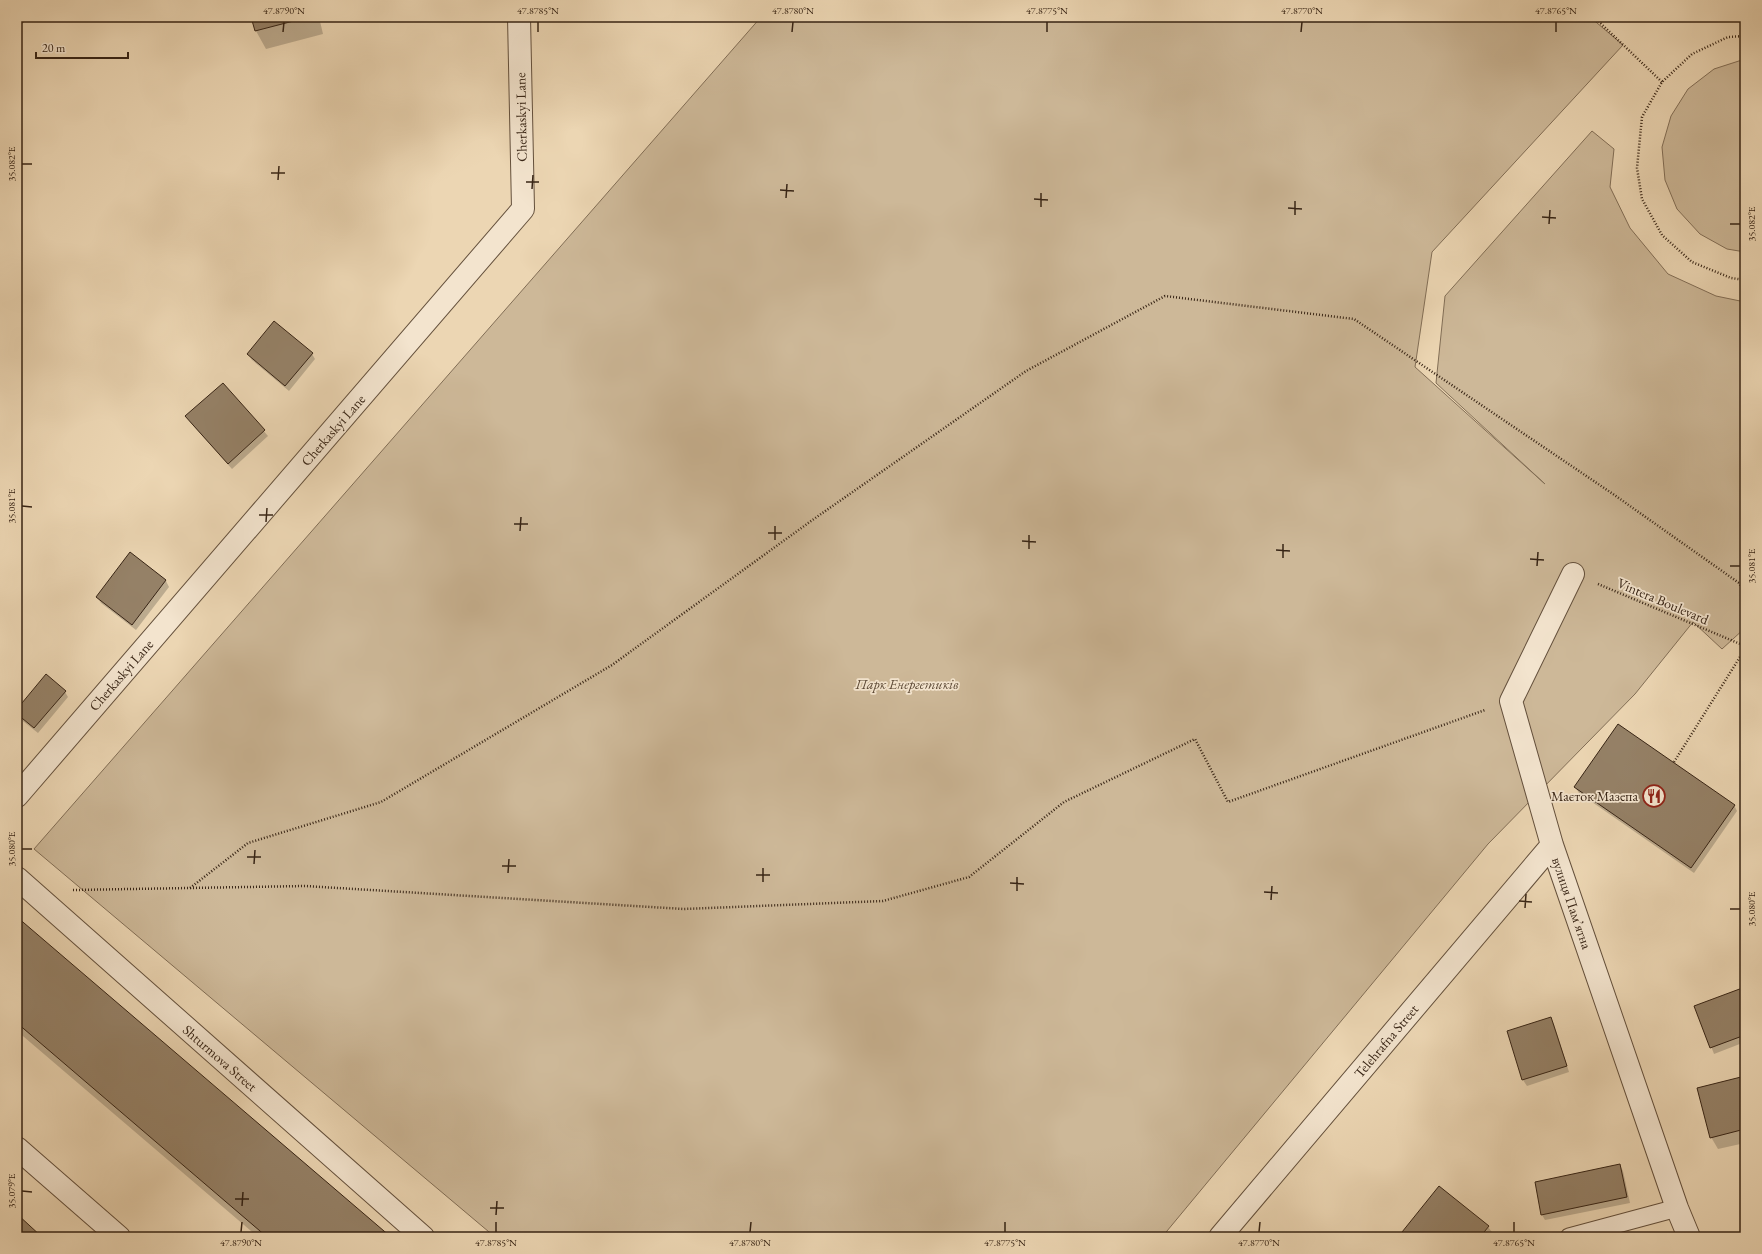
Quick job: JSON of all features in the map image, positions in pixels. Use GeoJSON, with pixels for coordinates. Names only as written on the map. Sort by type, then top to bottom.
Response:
{"type":"FeatureCollection","features":[{"type":"Feature","properties":{"kind":"street","name":"Cherkaskyi Lane"},"geometry":{"type":"LineString","coordinates":[[17,796],[523,209],[519,17]]}},
{"type":"Feature","properties":{"kind":"street"},"geometry":{"type":"LineString","coordinates":[[1511,701],[1573,574]]}},
{"type":"Feature","properties":{"kind":"street","name":"вулиця Пам’ятна"},"geometry":{"type":"LineString","coordinates":[[1511,701],[1552,844],[1688,1237]]}},
{"type":"Feature","properties":{"kind":"street","name":"Telehrafna Street"},"geometry":{"type":"LineString","coordinates":[[1220,1237],[1552,844]]}},
{"type":"Feature","properties":{"kind":"street","name":"Shturmova Street"},"geometry":{"type":"LineString","coordinates":[[24,884],[423,1237]]}},
{"type":"Feature","properties":{"kind":"street"},"geometry":{"type":"LineString","coordinates":[[17,1148],[119,1237]]}},
{"type":"Feature","properties":{"kind":"lane"},"geometry":{"type":"LineString","coordinates":[[1568,1237],[1677,1208]]}},
{"type":"Feature","properties":{"kind":"path"},"geometry":{"type":"LineString","coordinates":[[1594,17],[1662,82]]}},
{"type":"Feature","properties":{"kind":"path"},"geometry":{"type":"LineString","coordinates":[[1745,36],[1728,37],[1692,54],[1662,82],[1642,118],[1637,168],[1642,199],[1662,235],[1692,262],[1730,278],[1745,280]]}},
{"type":"Feature","properties":{"kind":"path"},"geometry":{"type":"LineString","coordinates":[[190,888],[248,844],[381,802],[605,669],[811,521],[1026,371],[1165,296],[1354,319],[1739,582],[1745,594]]}},
{"type":"Feature","properties":{"kind":"path","name":"Vintera Boulevard"},"geometry":{"type":"LineString","coordinates":[[1573,574],[1745,646]]}},
{"type":"Feature","properties":{"kind":"path"},"geometry":{"type":"LineString","coordinates":[[1674,762],[1745,650]]}},
{"type":"Feature","properties":{"kind":"path"},"geometry":{"type":"LineString","coordinates":[[24,884],[190,888],[305,886],[684,909],[883,901],[969,876],[1064,802],[1195,739],[1228,802],[1511,701]]}},
{"type":"Feature","properties":{"kind":"green space","name":"Парк Енергетиків"},"geometry":{"type":"Polygon","coordinates":[[[761,17],[1590,17],[1623,45],[1432,252],[1415,367],[1545,484],[1436,383],[1445,296],[1592,131],[1614,149],[1610,187],[1630,228],[1668,274],[1716,296],[1745,302],[1745,628],[1722,649],[1693,622],[1635,694],[1488,844],[1162,1237],[495,1237],[34,849],[761,17]]]}},
{"type":"Feature","properties":{"kind":"green space"},"geometry":{"type":"Polygon","coordinates":[[[1745,59],[1745,252],[1727,249],[1700,234],[1677,209],[1665,180],[1662,147],[1671,116],[1688,89],[1714,69],[1745,59]]]}},
{"type":"Feature","properties":{"kind":"shaded area"},"geometry":{"type":"Polygon","coordinates":[[[17,17],[30,17],[17,27],[17,17]]]}},
{"type":"Feature","properties":{"kind":"building"},"geometry":{"type":"Polygon","coordinates":[[[251,17],[309,17],[255,31],[251,17]]]}},
{"type":"Feature","properties":{"kind":"building"},"geometry":{"type":"Polygon","coordinates":[[[274,321],[313,353],[285,386],[247,354],[274,321]]]}},
{"type":"Feature","properties":{"kind":"building"},"geometry":{"type":"Polygon","coordinates":[[[223,383],[265,430],[228,464],[185,416],[223,383]]]}},
{"type":"Feature","properties":{"kind":"building"},"geometry":{"type":"Polygon","coordinates":[[[130,552],[166,580],[132,625],[96,597],[130,552]]]}},
{"type":"Feature","properties":{"kind":"building"},"geometry":{"type":"Polygon","coordinates":[[[46,674],[66,691],[34,728],[17,714],[17,709],[46,674]]]}},
{"type":"Feature","properties":{"kind":"building","name":"Маєток Мазепа"},"geometry":{"type":"Polygon","coordinates":[[[1618,724],[1735,805],[1691,868],[1574,787],[1618,724]]]}},
{"type":"Feature","properties":{"kind":"building"},"geometry":{"type":"Polygon","coordinates":[[[17,917],[391,1237],[267,1237],[17,1023],[17,917]]]}},
{"type":"Feature","properties":{"kind":"building"},"geometry":{"type":"Polygon","coordinates":[[[1745,987],[1745,1035],[1710,1048],[1694,1006],[1745,987]]]}},
{"type":"Feature","properties":{"kind":"building"},"geometry":{"type":"Polygon","coordinates":[[[1551,1017],[1567,1066],[1522,1080],[1507,1031],[1551,1017]]]}},
{"type":"Feature","properties":{"kind":"building"},"geometry":{"type":"Polygon","coordinates":[[[1745,1076],[1745,1129],[1710,1138],[1697,1088],[1745,1076]]]}},
{"type":"Feature","properties":{"kind":"building"},"geometry":{"type":"Polygon","coordinates":[[[1620,1164],[1627,1197],[1541,1215],[1535,1182],[1620,1164]]]}},
{"type":"Feature","properties":{"kind":"building"},"geometry":{"type":"Polygon","coordinates":[[[1439,1186],[1489,1226],[1480,1237],[1398,1237],[1439,1186]]]}},
{"type":"Feature","properties":{"kind":"building"},"geometry":{"type":"Polygon","coordinates":[[[17,1214],[42,1237],[17,1237],[17,1214]]]}},
{"type":"Feature","properties":{"kind":"place","name":"Маєток Мазепа"},"geometry":{"type":"Point","coordinates":[1654,796]}}]}
